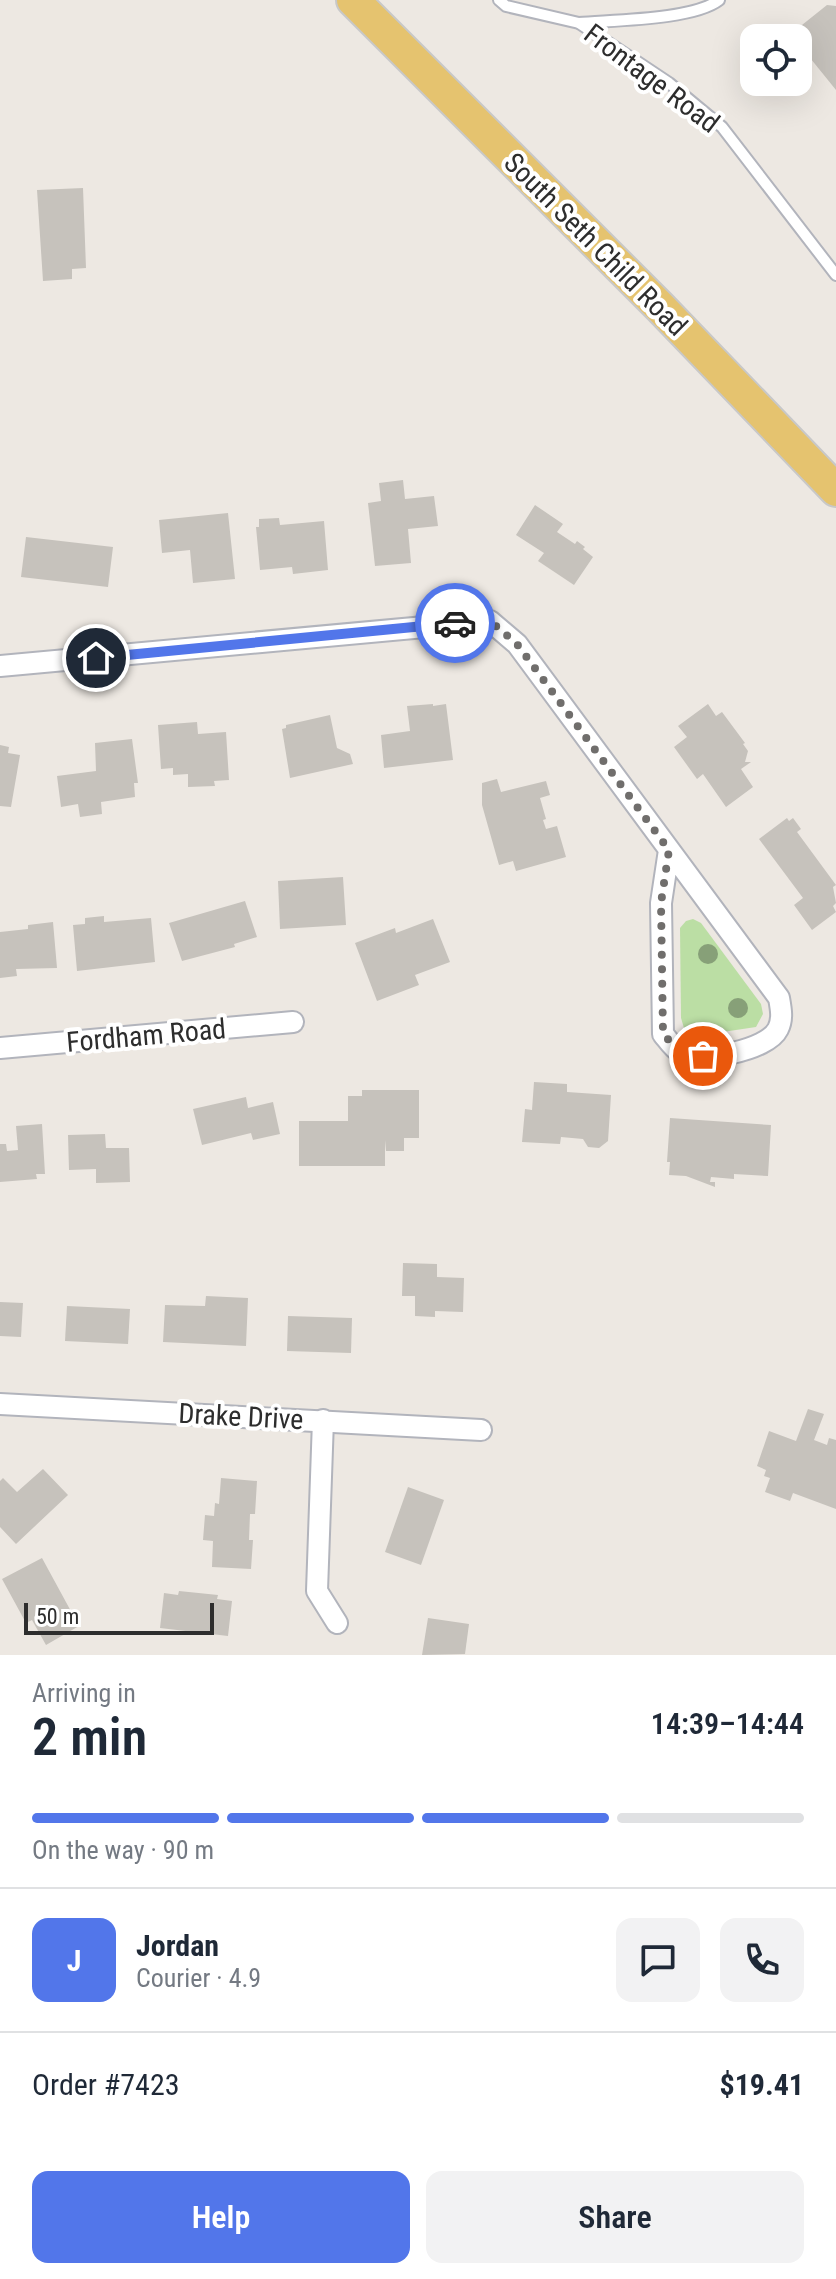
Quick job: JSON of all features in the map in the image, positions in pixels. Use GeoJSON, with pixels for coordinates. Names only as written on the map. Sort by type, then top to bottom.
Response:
{"type":"FeatureCollection","features":[{"type":"Feature","properties":{"kind":"main road","name":"South Seth Child Road"},"geometry":{"type":"LineString","coordinates":[[353,0],[660,307],[836,490]]}},
{"type":"Feature","properties":{"kind":"street"},"geometry":{"type":"LineString","coordinates":[[0,666],[490,621],[517,644],[779,998],[782,1014],[778,1029],[757,1047],[695,1056],[681,1053],[663,1034],[661,903],[669,850]]}},
{"type":"Feature","properties":{"kind":"street","name":"Fordham Road"},"geometry":{"type":"LineString","coordinates":[[0,1048],[293,1022]]}},
{"type":"Feature","properties":{"kind":"street","name":"Drake Drive"},"geometry":{"type":"LineString","coordinates":[[0,1404],[481,1430]]}},
{"type":"Feature","properties":{"kind":"street"},"geometry":{"type":"LineString","coordinates":[[323,1420],[317,1591],[337,1623]]}},
{"type":"Feature","properties":{"kind":"lane","name":"Frontage Road"},"geometry":{"type":"LineString","coordinates":[[499,0],[506,6],[579,23],[669,83],[722,127],[836,275]]}},
{"type":"Feature","properties":{"kind":"lane"},"geometry":{"type":"LineString","coordinates":[[579,23],[666,16],[711,6],[719,0]]}},
{"type":"Feature","properties":{"kind":"green space"},"geometry":{"type":"Polygon","coordinates":[[[693,919],[701,923],[761,1004],[763,1014],[756,1027],[696,1036],[684,1028],[681,1018],[680,928],[693,919]]]}},
{"type":"Feature","properties":{"kind":"building"},"geometry":{"type":"Polygon","coordinates":[[[827,5],[836,6],[836,90],[812,60],[812,24],[803,24],[827,5]]]}},
{"type":"Feature","properties":{"kind":"building"},"geometry":{"type":"Polygon","coordinates":[[[83,188],[86,268],[72,269],[72,279],[43,281],[37,190],[83,188]]]}},
{"type":"Feature","properties":{"kind":"building"},"geometry":{"type":"Polygon","coordinates":[[[403,480],[405,499],[434,496],[438,526],[408,529],[411,563],[375,566],[368,503],[381,501],[379,483],[403,480]]]}},
{"type":"Feature","properties":{"kind":"building"},"geometry":{"type":"Polygon","coordinates":[[[535,505],[563,524],[557,532],[575,544],[577,541],[593,557],[574,585],[538,561],[544,553],[516,535],[535,505]]]}},
{"type":"Feature","properties":{"kind":"building"},"geometry":{"type":"Polygon","coordinates":[[[228,513],[235,579],[193,583],[190,550],[162,553],[159,520],[228,513]]]}},
{"type":"Feature","properties":{"kind":"building"},"geometry":{"type":"Polygon","coordinates":[[[279,518],[280,525],[324,521],[328,570],[293,574],[292,567],[260,570],[256,527],[259,527],[259,519],[279,518]]]}},
{"type":"Feature","properties":{"kind":"building"},"geometry":{"type":"Polygon","coordinates":[[[26,537],[113,547],[108,587],[21,577],[26,537]]]}},
{"type":"Feature","properties":{"kind":"building"},"geometry":{"type":"Polygon","coordinates":[[[446,704],[453,760],[384,768],[381,735],[410,731],[407,706],[446,704]]]}},
{"type":"Feature","properties":{"kind":"building"},"geometry":{"type":"Polygon","coordinates":[[[708,704],[716,716],[722,712],[745,743],[748,751],[745,762],[751,762],[741,769],[753,787],[726,807],[703,774],[697,779],[674,747],[687,737],[678,726],[708,704]]]}},
{"type":"Feature","properties":{"kind":"building"},"geometry":{"type":"Polygon","coordinates":[[[330,715],[337,748],[350,754],[353,764],[290,778],[282,729],[286,725],[330,715]]]}},
{"type":"Feature","properties":{"kind":"building"},"geometry":{"type":"Polygon","coordinates":[[[197,722],[198,734],[226,732],[229,780],[214,781],[215,786],[188,787],[188,774],[173,775],[173,768],[161,769],[158,725],[197,722]]]}},
{"type":"Feature","properties":{"kind":"building"},"geometry":{"type":"Polygon","coordinates":[[[132,739],[138,783],[134,783],[135,797],[101,802],[102,814],[80,817],[78,804],[61,807],[57,776],[96,771],[95,743],[132,739]]]}},
{"type":"Feature","properties":{"kind":"building"},"geometry":{"type":"Polygon","coordinates":[[[0,745],[9,747],[8,753],[20,755],[11,807],[0,806],[0,745]]]}},
{"type":"Feature","properties":{"kind":"building"},"geometry":{"type":"Polygon","coordinates":[[[497,779],[501,792],[546,781],[550,795],[540,798],[546,819],[543,820],[546,829],[557,826],[566,857],[516,871],[513,861],[499,865],[482,805],[482,783],[497,779]]]}},
{"type":"Feature","properties":{"kind":"building"},"geometry":{"type":"Polygon","coordinates":[[[787,818],[789,821],[793,818],[801,829],[797,832],[836,885],[833,887],[836,903],[833,906],[836,912],[812,930],[794,905],[803,898],[759,839],[787,818]]]}},
{"type":"Feature","properties":{"kind":"building"},"geometry":{"type":"Polygon","coordinates":[[[343,877],[346,925],[280,929],[278,881],[343,877]]]}},
{"type":"Feature","properties":{"kind":"building"},"geometry":{"type":"Polygon","coordinates":[[[245,901],[257,937],[234,944],[235,947],[182,961],[169,923],[245,901]]]}},
{"type":"Feature","properties":{"kind":"building"},"geometry":{"type":"Polygon","coordinates":[[[104,916],[104,922],[151,918],[155,962],[77,971],[73,925],[85,924],[85,918],[104,916]]]}},
{"type":"Feature","properties":{"kind":"building"},"geometry":{"type":"Polygon","coordinates":[[[433,919],[450,962],[415,975],[419,985],[377,1001],[355,943],[395,928],[396,933],[433,919]]]}},
{"type":"Feature","properties":{"kind":"building"},"geometry":{"type":"Polygon","coordinates":[[[53,922],[57,968],[16,969],[17,976],[0,978],[0,932],[53,922]]]}},
{"type":"Feature","properties":{"kind":"building"},"geometry":{"type":"Polygon","coordinates":[[[534,1082],[567,1084],[567,1092],[611,1095],[608,1141],[599,1148],[588,1147],[583,1139],[561,1137],[560,1144],[522,1142],[525,1109],[532,1110],[534,1082]]]}},
{"type":"Feature","properties":{"kind":"building"},"geometry":{"type":"Polygon","coordinates":[[[362,1090],[419,1090],[419,1138],[404,1138],[404,1151],[386,1151],[385,1140],[385,1166],[299,1166],[299,1121],[348,1121],[348,1096],[362,1096],[362,1090]]]}},
{"type":"Feature","properties":{"kind":"building"},"geometry":{"type":"Polygon","coordinates":[[[246,1097],[248,1108],[273,1102],[280,1134],[253,1140],[251,1133],[202,1145],[193,1109],[246,1097]]]}},
{"type":"Feature","properties":{"kind":"building"},"geometry":{"type":"Polygon","coordinates":[[[670,1118],[771,1125],[768,1176],[734,1174],[734,1179],[711,1177],[710,1182],[715,1182],[715,1187],[686,1176],[669,1175],[670,1118]]]}},
{"type":"Feature","properties":{"kind":"building"},"geometry":{"type":"Polygon","coordinates":[[[42,1124],[45,1174],[36,1174],[37,1179],[0,1182],[0,1144],[6,1144],[7,1151],[18,1150],[16,1126],[42,1124]]]}},
{"type":"Feature","properties":{"kind":"building"},"geometry":{"type":"Polygon","coordinates":[[[105,1134],[106,1148],[129,1148],[130,1182],[96,1183],[96,1169],[69,1170],[68,1135],[105,1134]]]}},
{"type":"Feature","properties":{"kind":"building"},"geometry":{"type":"Polygon","coordinates":[[[403,1263],[437,1264],[437,1277],[464,1278],[463,1312],[435,1311],[435,1317],[415,1316],[415,1296],[402,1296],[403,1263]]]}},
{"type":"Feature","properties":{"kind":"building"},"geometry":{"type":"Polygon","coordinates":[[[206,1296],[248,1298],[246,1346],[163,1342],[165,1305],[205,1306],[206,1296]]]}},
{"type":"Feature","properties":{"kind":"building"},"geometry":{"type":"Polygon","coordinates":[[[0,1302],[23,1303],[21,1337],[0,1336],[0,1302]]]}},
{"type":"Feature","properties":{"kind":"building"},"geometry":{"type":"Polygon","coordinates":[[[67,1306],[130,1309],[128,1344],[65,1341],[67,1306]]]}},
{"type":"Feature","properties":{"kind":"building"},"geometry":{"type":"Polygon","coordinates":[[[288,1316],[352,1318],[351,1353],[287,1351],[288,1316]]]}},
{"type":"Feature","properties":{"kind":"building"},"geometry":{"type":"Polygon","coordinates":[[[808,1409],[824,1414],[814,1440],[827,1445],[829,1438],[836,1440],[836,1509],[793,1493],[790,1501],[765,1492],[770,1478],[764,1476],[766,1470],[757,1466],[769,1431],[796,1441],[808,1409]]]}},
{"type":"Feature","properties":{"kind":"building"},"geometry":{"type":"Polygon","coordinates":[[[43,1469],[68,1495],[16,1544],[0,1527],[0,1481],[3,1478],[17,1492],[43,1469]]]}},
{"type":"Feature","properties":{"kind":"building"},"geometry":{"type":"Polygon","coordinates":[[[221,1478],[257,1481],[255,1514],[250,1514],[249,1540],[253,1540],[251,1569],[212,1567],[213,1541],[203,1540],[205,1515],[214,1516],[215,1503],[219,1504],[221,1478]]]}},
{"type":"Feature","properties":{"kind":"building"},"geometry":{"type":"Polygon","coordinates":[[[408,1487],[444,1500],[421,1565],[385,1552],[408,1487]]]}},
{"type":"Feature","properties":{"kind":"building"},"geometry":{"type":"Polygon","coordinates":[[[42,1558],[79,1626],[46,1645],[32,1620],[26,1623],[2,1579],[42,1558]]]}},
{"type":"Feature","properties":{"kind":"building"},"geometry":{"type":"Polygon","coordinates":[[[179,1591],[218,1595],[217,1599],[232,1601],[228,1636],[160,1628],[164,1593],[178,1595],[179,1591]]]}},
{"type":"Feature","properties":{"kind":"building"},"geometry":{"type":"Polygon","coordinates":[[[428,1618],[469,1624],[465,1654],[422,1655],[428,1618]]]}},
{"type":"Feature","properties":{"kind":"way so far"},"geometry":{"type":"LineString","coordinates":[[455,623],[490,621],[517,644],[669,850],[661,903],[663,1034],[681,1053],[703,1056]]}},
{"type":"Feature","properties":{"kind":"route"},"geometry":{"type":"LineString","coordinates":[[96,658],[455,623]]}}]}
